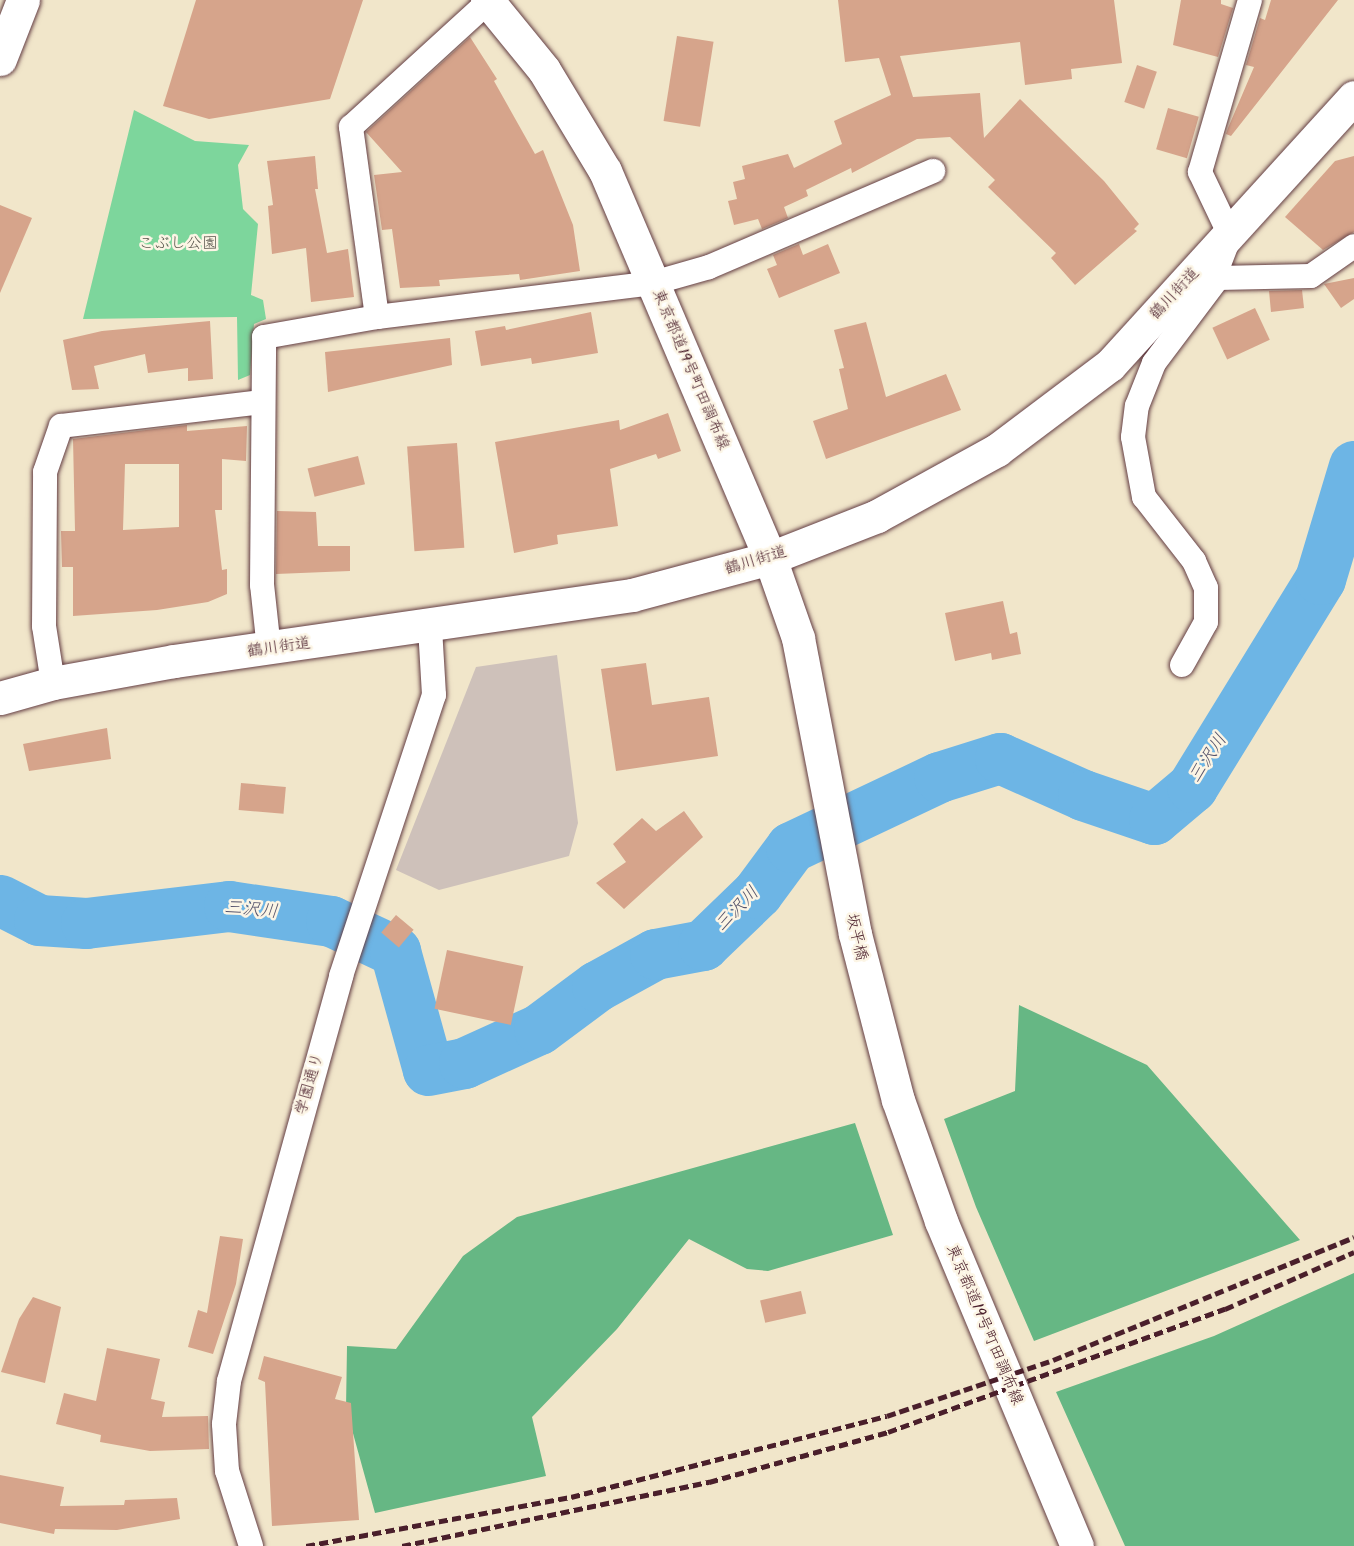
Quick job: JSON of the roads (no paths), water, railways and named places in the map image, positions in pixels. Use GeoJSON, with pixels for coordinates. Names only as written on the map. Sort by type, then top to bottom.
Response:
{"type":"FeatureCollection","features":[{"type":"Feature","properties":{"kind":"main road"},"geometry":{"type":"LineString","coordinates":[[0,59],[23,0]]}},
{"type":"Feature","properties":{"kind":"main road","name":"東京都道19号町田調布線"},"geometry":{"type":"LineString","coordinates":[[487,1],[544,70],[605,171],[770,558],[798,638],[823,771]]}},
{"type":"Feature","properties":{"kind":"main road","name":"鶴川街道"},"geometry":{"type":"LineString","coordinates":[[0,698],[53,683],[632,595],[770,558],[877,516],[997,450],[1110,365],[1354,97]]}},
{"type":"Feature","properties":{"kind":"main road","name":"坂平橋"},"geometry":{"type":"LineString","coordinates":[[823,771],[855,934],[898,1100]]}},
{"type":"Feature","properties":{"kind":"main road","name":"東京都道19号町田調布線"},"geometry":{"type":"LineString","coordinates":[[898,1100],[941,1221],[1077,1546]]}},
{"type":"Feature","properties":{"kind":"street"},"geometry":{"type":"LineString","coordinates":[[1182,664],[1206,622],[1206,588],[1194,561],[1144,497],[1133,438],[1137,406],[1154,363],[1218,279],[1218,267],[1230,235],[1200,172],[1250,0]]}},
{"type":"Feature","properties":{"kind":"street"},"geometry":{"type":"LineString","coordinates":[[377,317],[351,127],[487,1]]}},
{"type":"Feature","properties":{"kind":"street"},"geometry":{"type":"LineString","coordinates":[[269,649],[262,585],[261,402],[264,337],[377,317],[653,283],[708,267],[933,171]]}},
{"type":"Feature","properties":{"kind":"street"},"geometry":{"type":"LineString","coordinates":[[1218,279],[1311,276],[1354,246]]}},
{"type":"Feature","properties":{"kind":"street"},"geometry":{"type":"LineString","coordinates":[[53,683],[44,626],[45,472],[61,426],[261,402]]}},
{"type":"Feature","properties":{"kind":"street","name":"学園通り"},"geometry":{"type":"LineString","coordinates":[[251,1546],[227,1471],[224,1425],[229,1381],[365,895],[434,695],[430,627]]}},
{"type":"Feature","properties":{"kind":"waterway","name":"三沢川"},"geometry":{"type":"LineString","coordinates":[[0,900],[39,920],[86,923],[229,906],[331,921],[395,951],[428,1070],[464,1063],[539,1029],[597,986],[655,954],[703,945],[757,893],[791,847],[939,777],[1000,758],[1083,795],[1154,819],[1192,787],[1320,579],[1354,466]]}},
{"type":"Feature","properties":{"kind":"railway"},"geometry":{"type":"LineString","coordinates":[[306,1546],[571,1497],[887,1416],[1053,1360],[1354,1237]]}},
{"type":"Feature","properties":{"kind":"railway"},"geometry":{"type":"LineString","coordinates":[[402,1546],[709,1482],[888,1432],[1225,1309],[1354,1252]]}},
{"type":"Feature","properties":{"kind":"park label","name":"こぶし公園"},"geometry":{"type":"Point","coordinates":[178,244]}}]}
